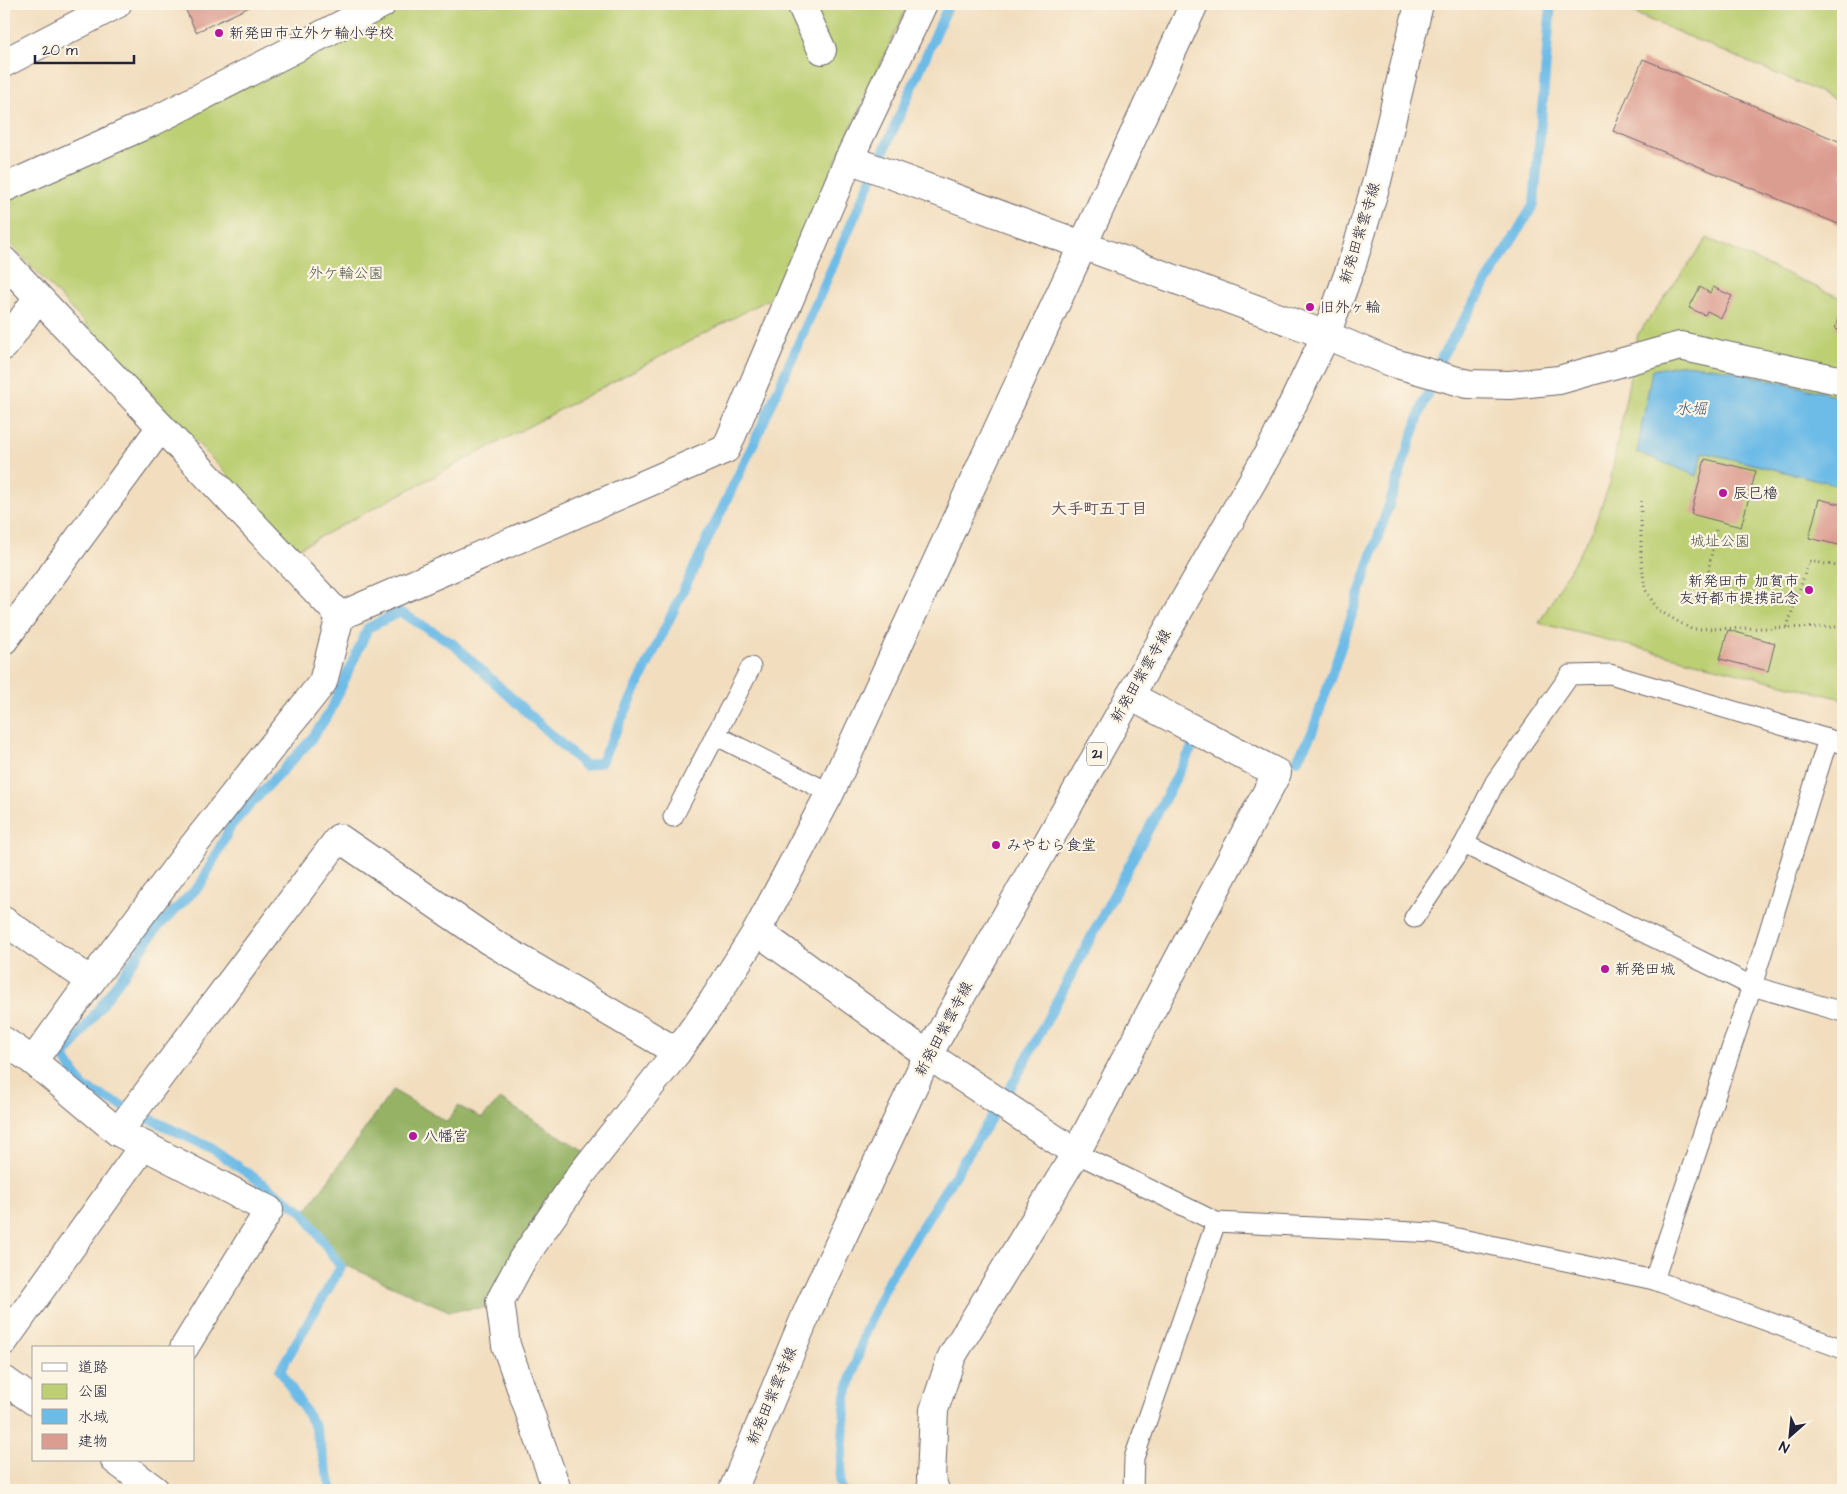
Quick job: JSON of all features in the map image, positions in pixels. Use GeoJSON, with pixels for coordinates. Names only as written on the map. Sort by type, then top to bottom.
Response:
{"type":"FeatureCollection","features":[{"type":"Feature","properties":{"kind":"street"},"geometry":{"type":"LineString","coordinates":[[4,63],[117,4]]}},
{"type":"Feature","properties":{"kind":"street"},"geometry":{"type":"LineString","coordinates":[[4,188],[154,121],[382,4]]}},
{"type":"Feature","properties":{"kind":"street"},"geometry":{"type":"LineString","coordinates":[[801,4],[822,50]]}},
{"type":"Feature","properties":{"kind":"street"},"geometry":{"type":"LineString","coordinates":[[340,616],[726,449],[849,159],[923,4]]}},
{"type":"Feature","properties":{"kind":"street"},"geometry":{"type":"LineString","coordinates":[[557,1490],[506,1344],[500,1301],[522,1260],[580,1176],[677,1052],[713,1002],[757,932],[830,793],[1194,4]]}},
{"type":"Feature","properties":{"kind":"street","name":"新発田紫雲寺線"},"geometry":{"type":"LineString","coordinates":[[733,1490],[809,1308],[928,1055],[1273,445],[1326,335],[1352,264],[1377,181],[1419,4]]}},
{"type":"Feature","properties":{"kind":"street"},"geometry":{"type":"LineString","coordinates":[[849,159],[1326,335],[1390,362],[1468,384],[1510,384],[1559,380],[1680,346],[1843,382]]}},
{"type":"Feature","properties":{"kind":"street"},"geometry":{"type":"LineString","coordinates":[[4,261],[340,616]]}},
{"type":"Feature","properties":{"kind":"street"},"geometry":{"type":"LineString","coordinates":[[4,346],[38,297]]}},
{"type":"Feature","properties":{"kind":"street"},"geometry":{"type":"LineString","coordinates":[[4,640],[161,427]]}},
{"type":"Feature","properties":{"kind":"street"},"geometry":{"type":"LineString","coordinates":[[33,1061],[190,850],[323,682],[340,616]]}},
{"type":"Feature","properties":{"kind":"street"},"geometry":{"type":"LineString","coordinates":[[935,1490],[930,1478],[934,1410],[952,1356],[1076,1153],[1277,773],[1130,696]]}},
{"type":"Feature","properties":{"kind":"street"},"geometry":{"type":"LineString","coordinates":[[118,1132],[339,838],[488,940],[677,1052]]}},
{"type":"Feature","properties":{"kind":"street"},"geometry":{"type":"LineString","coordinates":[[4,921],[91,981]]}},
{"type":"Feature","properties":{"kind":"street"},"geometry":{"type":"LineString","coordinates":[[757,932],[928,1055],[1076,1153]]}},
{"type":"Feature","properties":{"kind":"street"},"geometry":{"type":"LineString","coordinates":[[4,1041],[33,1061],[118,1132],[269,1210],[185,1346]]}},
{"type":"Feature","properties":{"kind":"street"},"geometry":{"type":"LineString","coordinates":[[4,1341],[144,1145]]}},
{"type":"Feature","properties":{"kind":"street"},"geometry":{"type":"LineString","coordinates":[[4,1380],[32,1400]]}},
{"type":"Feature","properties":{"kind":"street"},"geometry":{"type":"LineString","coordinates":[[118,1462],[155,1490]]}},
{"type":"Feature","properties":{"kind":"lane"},"geometry":{"type":"LineString","coordinates":[[673,817],[751,667]]}},
{"type":"Feature","properties":{"kind":"lane"},"geometry":{"type":"LineString","coordinates":[[1414,918],[1464,844],[1495,782],[1570,675],[1610,674],[1836,741],[1654,1280]]}},
{"type":"Feature","properties":{"kind":"lane"},"geometry":{"type":"LineString","coordinates":[[715,735],[830,793]]}},
{"type":"Feature","properties":{"kind":"lane"},"geometry":{"type":"LineString","coordinates":[[1464,844],[1752,986],[1843,1012]]}},
{"type":"Feature","properties":{"kind":"lane"},"geometry":{"type":"LineString","coordinates":[[1076,1153],[1216,1222],[1434,1234],[1654,1280],[1843,1349]]}},
{"type":"Feature","properties":{"kind":"lane"},"geometry":{"type":"LineString","coordinates":[[1133,1490],[1134,1458],[1216,1222]]}},
{"type":"Feature","properties":{"kind":"path"},"geometry":{"type":"LineString","coordinates":[[1641,501],[1641,556],[1645,588],[1658,610],[1691,629],[1840,627],[1843,612]]}},
{"type":"Feature","properties":{"kind":"path"},"geometry":{"type":"LineString","coordinates":[[1716,530],[1707,578],[1795,604]]}},
{"type":"Feature","properties":{"kind":"path"},"geometry":{"type":"LineString","coordinates":[[1787,627],[1809,561],[1843,567]]}},
{"type":"Feature","properties":{"kind":"green space","name":"外ケ輪公園"},"geometry":{"type":"Polygon","coordinates":[[[395,4],[908,4],[773,297],[297,549],[4,237],[4,193],[395,4]]]}},
{"type":"Feature","properties":{"kind":"green space"},"geometry":{"type":"Polygon","coordinates":[[[1612,4],[1843,4],[1843,102],[1612,4]]]}},
{"type":"Feature","properties":{"kind":"green space","name":"城址公園"},"geometry":{"type":"Polygon","coordinates":[[[1707,238],[1843,299],[1843,699],[1539,623],[1592,531],[1610,483],[1638,334],[1707,238]]]}},
{"type":"Feature","properties":{"kind":"green space"},"geometry":{"type":"Polygon","coordinates":[[[393,1090],[447,1122],[458,1106],[482,1118],[500,1099],[595,1158],[490,1307],[449,1311],[343,1264],[305,1212],[393,1090]]]}},
{"type":"Feature","properties":{"kind":"water","name":"水堀"},"geometry":{"type":"Polygon","coordinates":[[[1684,364],[1718,368],[1843,397],[1843,486],[1703,452],[1697,476],[1637,452],[1652,370],[1684,364]]]}},
{"type":"Feature","properties":{"kind":"building"},"geometry":{"type":"Polygon","coordinates":[[[183,4],[256,4],[196,32],[183,4]]]}},
{"type":"Feature","properties":{"kind":"building"},"geometry":{"type":"Polygon","coordinates":[[[1643,59],[1843,143],[1843,226],[1613,131],[1643,59]]]}},
{"type":"Feature","properties":{"kind":"building"},"geometry":{"type":"Polygon","coordinates":[[[1700,287],[1710,293],[1713,287],[1732,296],[1721,318],[1707,311],[1705,315],[1689,308],[1700,287]]]}},
{"type":"Feature","properties":{"kind":"building"},"geometry":{"type":"Polygon","coordinates":[[[1841,309],[1843,309],[1843,331],[1835,329],[1841,309]]]}},
{"type":"Feature","properties":{"kind":"building","name":"辰巳櫓"},"geometry":{"type":"Polygon","coordinates":[[[1705,459],[1756,471],[1741,527],[1691,514],[1705,459]]]}},
{"type":"Feature","properties":{"kind":"building"},"geometry":{"type":"Polygon","coordinates":[[[1819,499],[1843,505],[1843,546],[1809,538],[1819,499]]]}},
{"type":"Feature","properties":{"kind":"building"},"geometry":{"type":"Polygon","coordinates":[[[1728,630],[1775,643],[1768,671],[1720,659],[1728,630]]]}},
{"type":"Feature","properties":{"kind":"waterway"},"geometry":{"type":"LineString","coordinates":[[332,1490],[315,1427],[280,1370],[341,1267],[302,1211],[213,1149],[83,1087],[64,1057],[157,928],[201,884],[232,824],[310,741],[330,712],[368,628],[400,612],[452,643],[585,766],[601,762],[760,430],[949,4]]}},
{"type":"Feature","properties":{"kind":"waterway"},"geometry":{"type":"LineString","coordinates":[[1297,760],[1312,733],[1420,413],[1442,356],[1534,204],[1551,4]]}},
{"type":"Feature","properties":{"kind":"waterway"},"geometry":{"type":"LineString","coordinates":[[842,1490],[840,1483],[846,1396],[865,1332],[889,1279],[1015,1080],[1194,744]]}},
{"type":"Feature","properties":{"kind":"place","name":"新発田市立外ケ輪小学校"},"geometry":{"type":"Point","coordinates":[219,33]}},
{"type":"Feature","properties":{"kind":"place","name":"旧外ヶ輪"},"geometry":{"type":"Point","coordinates":[1310,307]}},
{"type":"Feature","properties":{"kind":"place","name":"辰巳櫓"},"geometry":{"type":"Point","coordinates":[1723,493]}},
{"type":"Feature","properties":{"kind":"place","name":"新発田市 加賀市 友好都市提携記念"},"geometry":{"type":"Point","coordinates":[1809,590]}},
{"type":"Feature","properties":{"kind":"place","name":"みやむら食堂"},"geometry":{"type":"Point","coordinates":[996,845]}},
{"type":"Feature","properties":{"kind":"place","name":"新発田城"},"geometry":{"type":"Point","coordinates":[1605,969]}},
{"type":"Feature","properties":{"kind":"place","name":"八幡宮"},"geometry":{"type":"Point","coordinates":[413,1136]}},
{"type":"Feature","properties":{"kind":"district","name":"大手町五丁目"},"geometry":{"type":"Point","coordinates":[1099,509]}}]}
